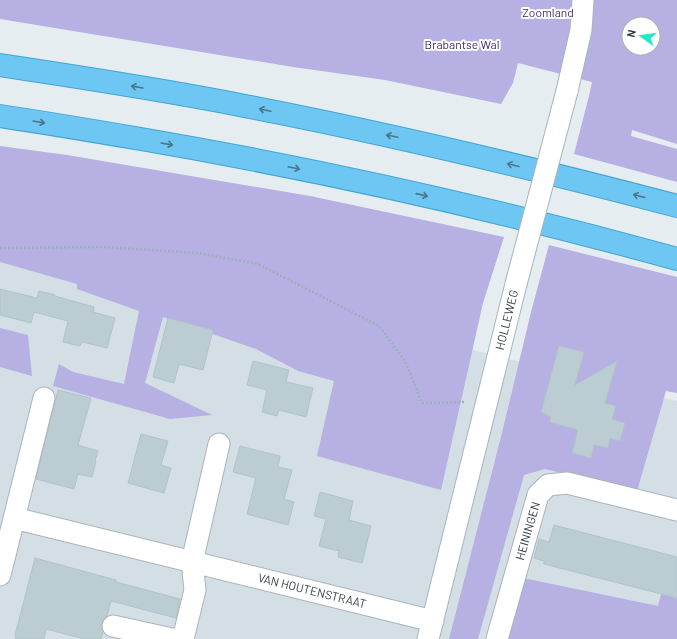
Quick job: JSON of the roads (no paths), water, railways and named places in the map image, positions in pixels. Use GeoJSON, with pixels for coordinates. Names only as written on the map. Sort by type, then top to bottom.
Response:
{"type":"FeatureCollection","features":[{"type":"Feature","properties":{"kind":"highway"},"geometry":{"type":"LineString","coordinates":[[0,65],[79,77],[272,111],[430,144],[677,206]]}},
{"type":"Feature","properties":{"kind":"highway"},"geometry":{"type":"LineString","coordinates":[[0,116],[242,157],[421,194],[590,235],[677,259]]}},
{"type":"Feature","properties":{"kind":"street","name":"HOLLEWEG"},"geometry":{"type":"LineString","coordinates":[[431,630],[516,284],[567,91],[581,30],[583,0]]}},
{"type":"Feature","properties":{"kind":"street"},"geometry":{"type":"LineString","coordinates":[[0,575],[44,398]]}},
{"type":"Feature","properties":{"kind":"street"},"geometry":{"type":"LineString","coordinates":[[183,639],[195,590],[192,562],[219,444]]}},
{"type":"Feature","properties":{"kind":"street","name":"HEININGEN"},"geometry":{"type":"LineString","coordinates":[[497,639],[538,495],[548,486],[567,483],[677,510]]}},
{"type":"Feature","properties":{"kind":"street","name":"VAN HOUTENSTRAAT"},"geometry":{"type":"LineString","coordinates":[[14,518],[192,562],[431,630]]}},
{"type":"Feature","properties":{"kind":"street"},"geometry":{"type":"LineString","coordinates":[[113,626],[172,639]]}},
{"type":"Feature","properties":{"kind":"park label","name":"Zoomland"},"geometry":{"type":"Point","coordinates":[548,13]}},
{"type":"Feature","properties":{"kind":"park label","name":"Brabantse Wal"},"geometry":{"type":"Point","coordinates":[462,45]}}]}
